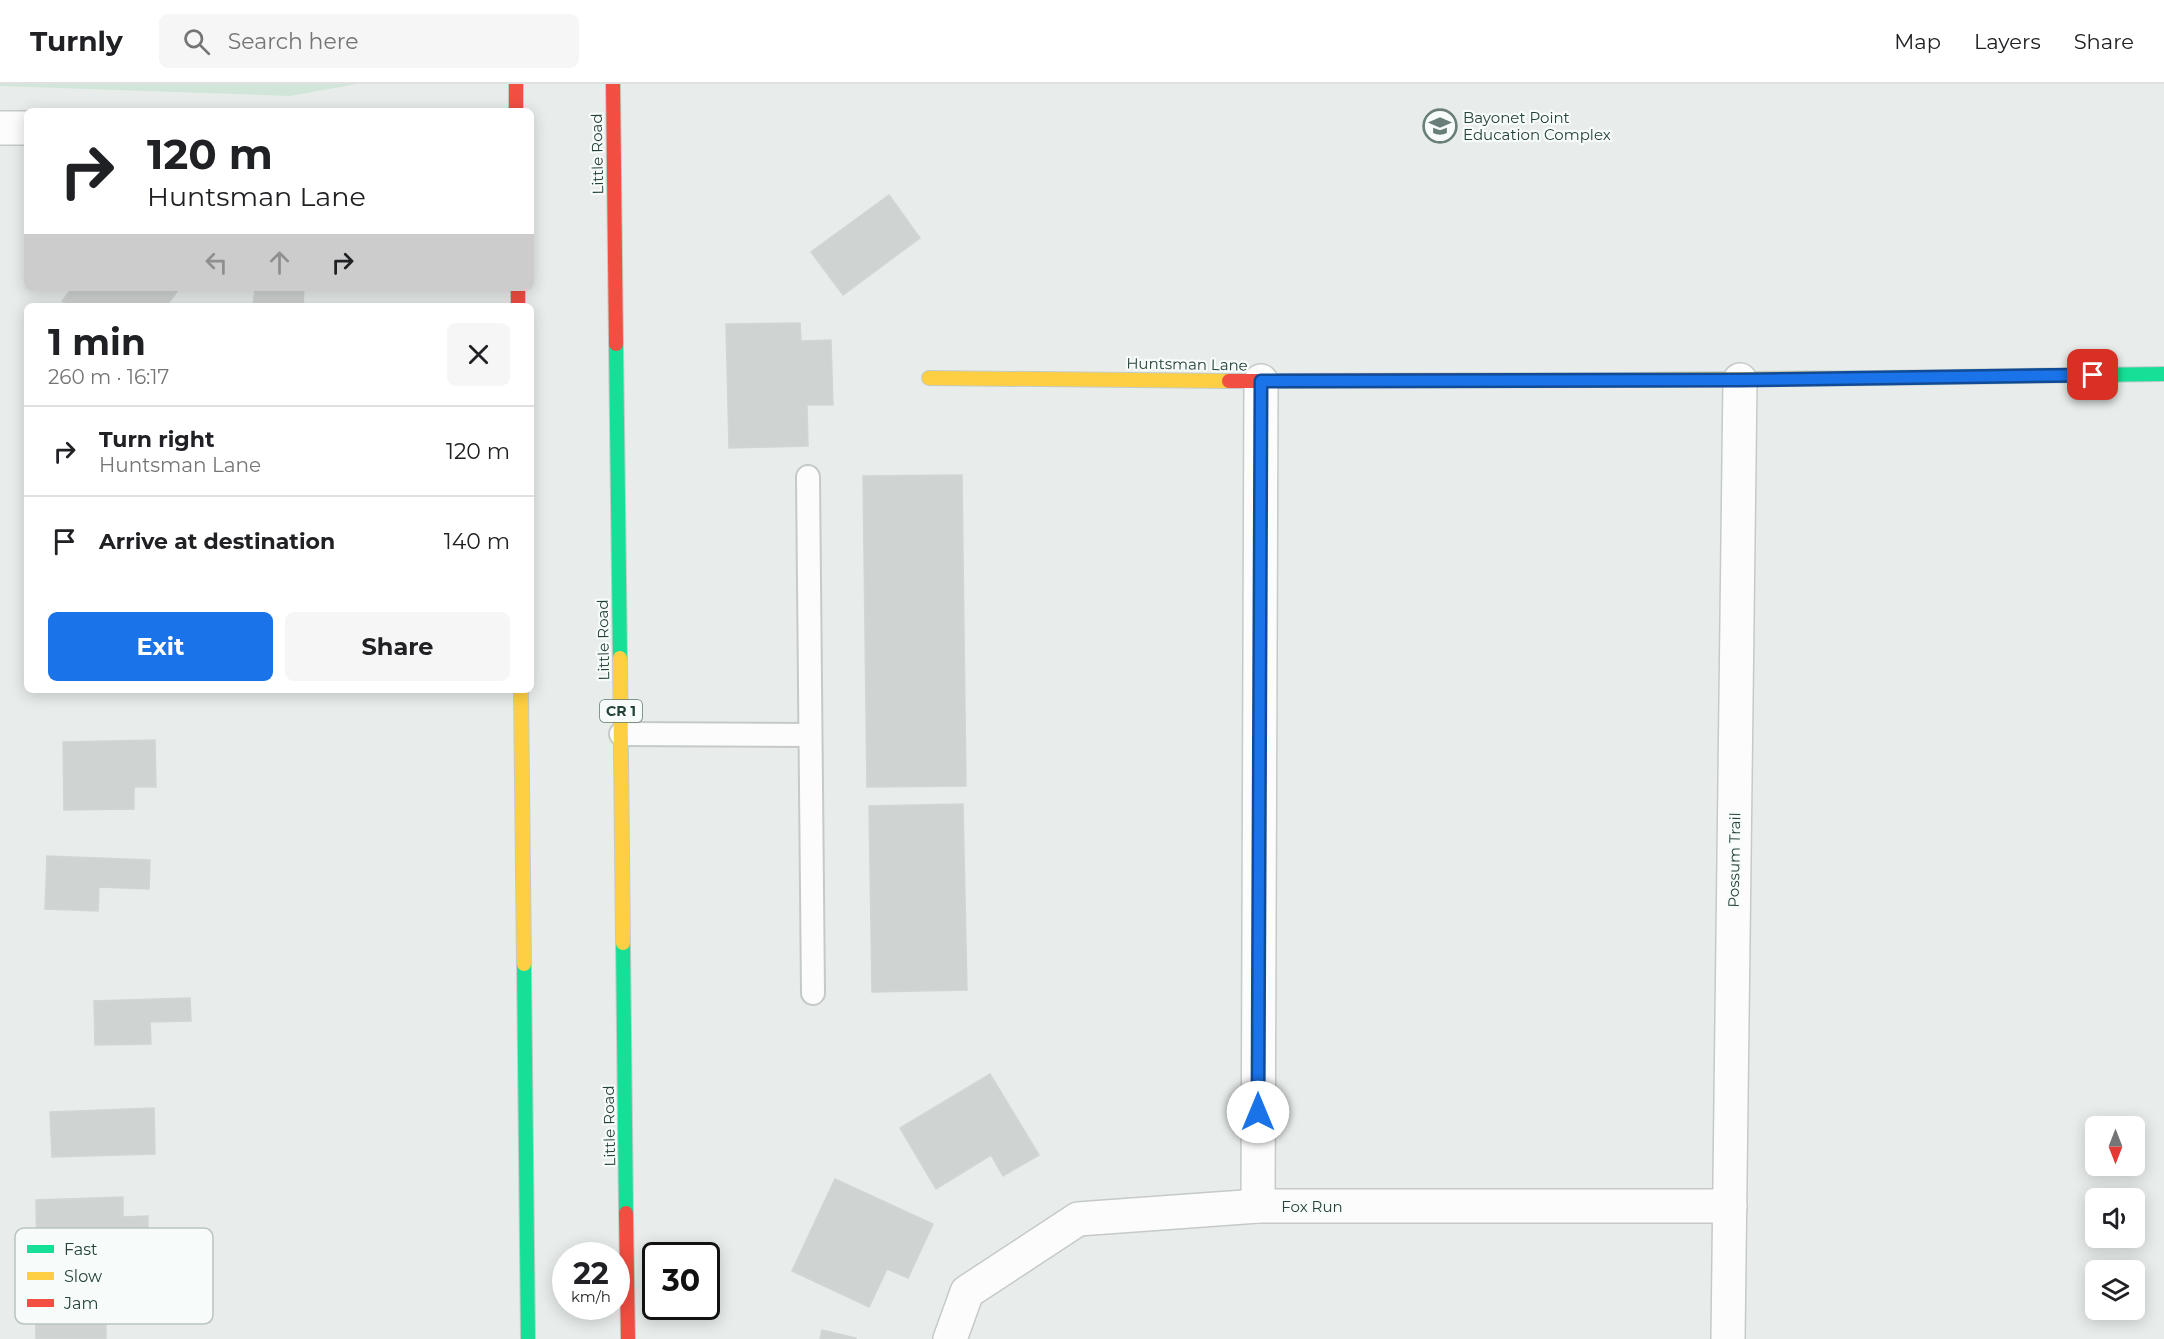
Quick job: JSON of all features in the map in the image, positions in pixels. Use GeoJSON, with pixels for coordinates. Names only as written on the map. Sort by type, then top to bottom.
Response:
{"type":"FeatureCollection","features":[{"type":"Feature","properties":{"kind":"main road"},"geometry":{"type":"LineString","coordinates":[[516,84],[516,108]]}},
{"type":"Feature","properties":{"kind":"main road","name":"Little Road"},"geometry":{"type":"LineString","coordinates":[[613,84],[628,1339]]}},
{"type":"Feature","properties":{"kind":"main road","name":"Huntsman Lane"},"geometry":{"type":"LineString","coordinates":[[929,378],[1261,381],[1740,380],[2164,374]]}},
{"type":"Feature","properties":{"kind":"main road"},"geometry":{"type":"LineString","coordinates":[[522,693],[528,1339]]}},
{"type":"Feature","properties":{"kind":"street"},"geometry":{"type":"LineString","coordinates":[[0,128],[24,128]]}},
{"type":"Feature","properties":{"kind":"street","name":"Possum Trail"},"geometry":{"type":"LineString","coordinates":[[1728,1339],[1740,380]]}},
{"type":"Feature","properties":{"kind":"street"},"geometry":{"type":"LineString","coordinates":[[1258,1206],[1261,381]]}},
{"type":"Feature","properties":{"kind":"street","name":"Fox Run"},"geometry":{"type":"LineString","coordinates":[[950,1339],[967,1292],[1078,1219],[1258,1206],[1730,1206]]}},
{"type":"Feature","properties":{"kind":"lane"},"geometry":{"type":"LineString","coordinates":[[808,477],[813,993]]}},
{"type":"Feature","properties":{"kind":"lane"},"geometry":{"type":"LineString","coordinates":[[621,734],[810,735]]}},
{"type":"Feature","properties":{"kind":"green space"},"geometry":{"type":"Polygon","coordinates":[[[0,84],[357,84],[290,96],[0,86],[0,84]]]}},
{"type":"Feature","properties":{"kind":"building"},"geometry":{"type":"Polygon","coordinates":[[[889,195],[920,238],[843,295],[811,252],[889,195]]]}},
{"type":"Feature","properties":{"kind":"building"},"geometry":{"type":"Polygon","coordinates":[[[70,291],[178,291],[168,303],[65,303],[62,301],[70,291]]]}},
{"type":"Feature","properties":{"kind":"building"},"geometry":{"type":"Polygon","coordinates":[[[255,291],[304,291],[303,303],[253,303],[255,291]]]}},
{"type":"Feature","properties":{"kind":"building"},"geometry":{"type":"Polygon","coordinates":[[[800,323],[801,341],[831,340],[833,405],[807,405],[808,446],[729,448],[726,324],[800,323]]]}},
{"type":"Feature","properties":{"kind":"building"},"geometry":{"type":"Polygon","coordinates":[[[962,475],[966,786],[867,787],[863,476],[962,475]]]}},
{"type":"Feature","properties":{"kind":"building"},"geometry":{"type":"Polygon","coordinates":[[[155,740],[156,787],[134,787],[134,809],[64,810],[63,742],[155,740]]]}},
{"type":"Feature","properties":{"kind":"building"},"geometry":{"type":"Polygon","coordinates":[[[963,804],[967,990],[872,992],[869,806],[963,804]]]}},
{"type":"Feature","properties":{"kind":"building"},"geometry":{"type":"Polygon","coordinates":[[[47,856],[150,860],[149,889],[99,887],[98,911],[45,909],[47,856]]]}},
{"type":"Feature","properties":{"kind":"building"},"geometry":{"type":"Polygon","coordinates":[[[190,998],[191,1021],[150,1022],[151,1044],[95,1045],[94,1001],[190,998]]]}},
{"type":"Feature","properties":{"kind":"building"},"geometry":{"type":"Polygon","coordinates":[[[990,1074],[1039,1155],[1003,1176],[991,1155],[936,1189],[900,1128],[990,1074]]]}},
{"type":"Feature","properties":{"kind":"building"},"geometry":{"type":"Polygon","coordinates":[[[154,1108],[155,1154],[52,1157],[50,1112],[154,1108]]]}},
{"type":"Feature","properties":{"kind":"building"},"geometry":{"type":"Polygon","coordinates":[[[835,1179],[933,1224],[908,1278],[887,1269],[869,1307],[792,1271],[835,1179]]]}},
{"type":"Feature","properties":{"kind":"building"},"geometry":{"type":"Polygon","coordinates":[[[123,1197],[123,1217],[148,1216],[148,1228],[36,1228],[36,1200],[123,1197]]]}},
{"type":"Feature","properties":{"kind":"building"},"geometry":{"type":"Polygon","coordinates":[[[36,1324],[106,1324],[106,1339],[36,1339],[36,1324]]]}},
{"type":"Feature","properties":{"kind":"building"},"geometry":{"type":"Polygon","coordinates":[[[822,1330],[856,1338],[856,1339],[820,1339],[822,1330]]]}},
{"type":"Feature","properties":{"kind":"traffic: fast"},"geometry":{"type":"LineString","coordinates":[[616,344],[620,658]]}},
{"type":"Feature","properties":{"kind":"traffic: fast"},"geometry":{"type":"LineString","coordinates":[[1882,378],[2164,374]]}},
{"type":"Feature","properties":{"kind":"traffic: fast"},"geometry":{"type":"LineString","coordinates":[[623,943],[626,1213]]}},
{"type":"Feature","properties":{"kind":"traffic: fast"},"geometry":{"type":"LineString","coordinates":[[524,964],[528,1339]]}},
{"type":"Feature","properties":{"kind":"traffic: slow"},"geometry":{"type":"LineString","coordinates":[[929,378],[1229,381]]}},
{"type":"Feature","properties":{"kind":"traffic: slow"},"geometry":{"type":"LineString","coordinates":[[1623,380],[1882,378]]}},
{"type":"Feature","properties":{"kind":"traffic: slow"},"geometry":{"type":"LineString","coordinates":[[620,658],[623,943]]}},
{"type":"Feature","properties":{"kind":"traffic: slow"},"geometry":{"type":"LineString","coordinates":[[521,693],[524,964]]}},
{"type":"Feature","properties":{"kind":"traffic: jam"},"geometry":{"type":"LineString","coordinates":[[516,84],[516,108]]}},
{"type":"Feature","properties":{"kind":"traffic: jam"},"geometry":{"type":"LineString","coordinates":[[613,84],[616,344]]}},
{"type":"Feature","properties":{"kind":"traffic: jam"},"geometry":{"type":"LineString","coordinates":[[518,291],[518,303]]}},
{"type":"Feature","properties":{"kind":"traffic: jam"},"geometry":{"type":"LineString","coordinates":[[1229,381],[1623,380]]}},
{"type":"Feature","properties":{"kind":"traffic: jam"},"geometry":{"type":"LineString","coordinates":[[626,1213],[628,1339]]}},
{"type":"Feature","properties":{"kind":"place","name":"Bayonet Point Education Complex"},"geometry":{"type":"Point","coordinates":[1440,126]}},
{"type":"Feature","properties":{"kind":"route"},"geometry":{"type":"LineString","coordinates":[[1258,1112],[1261,381],[1740,380],[2093,375]]}}]}
